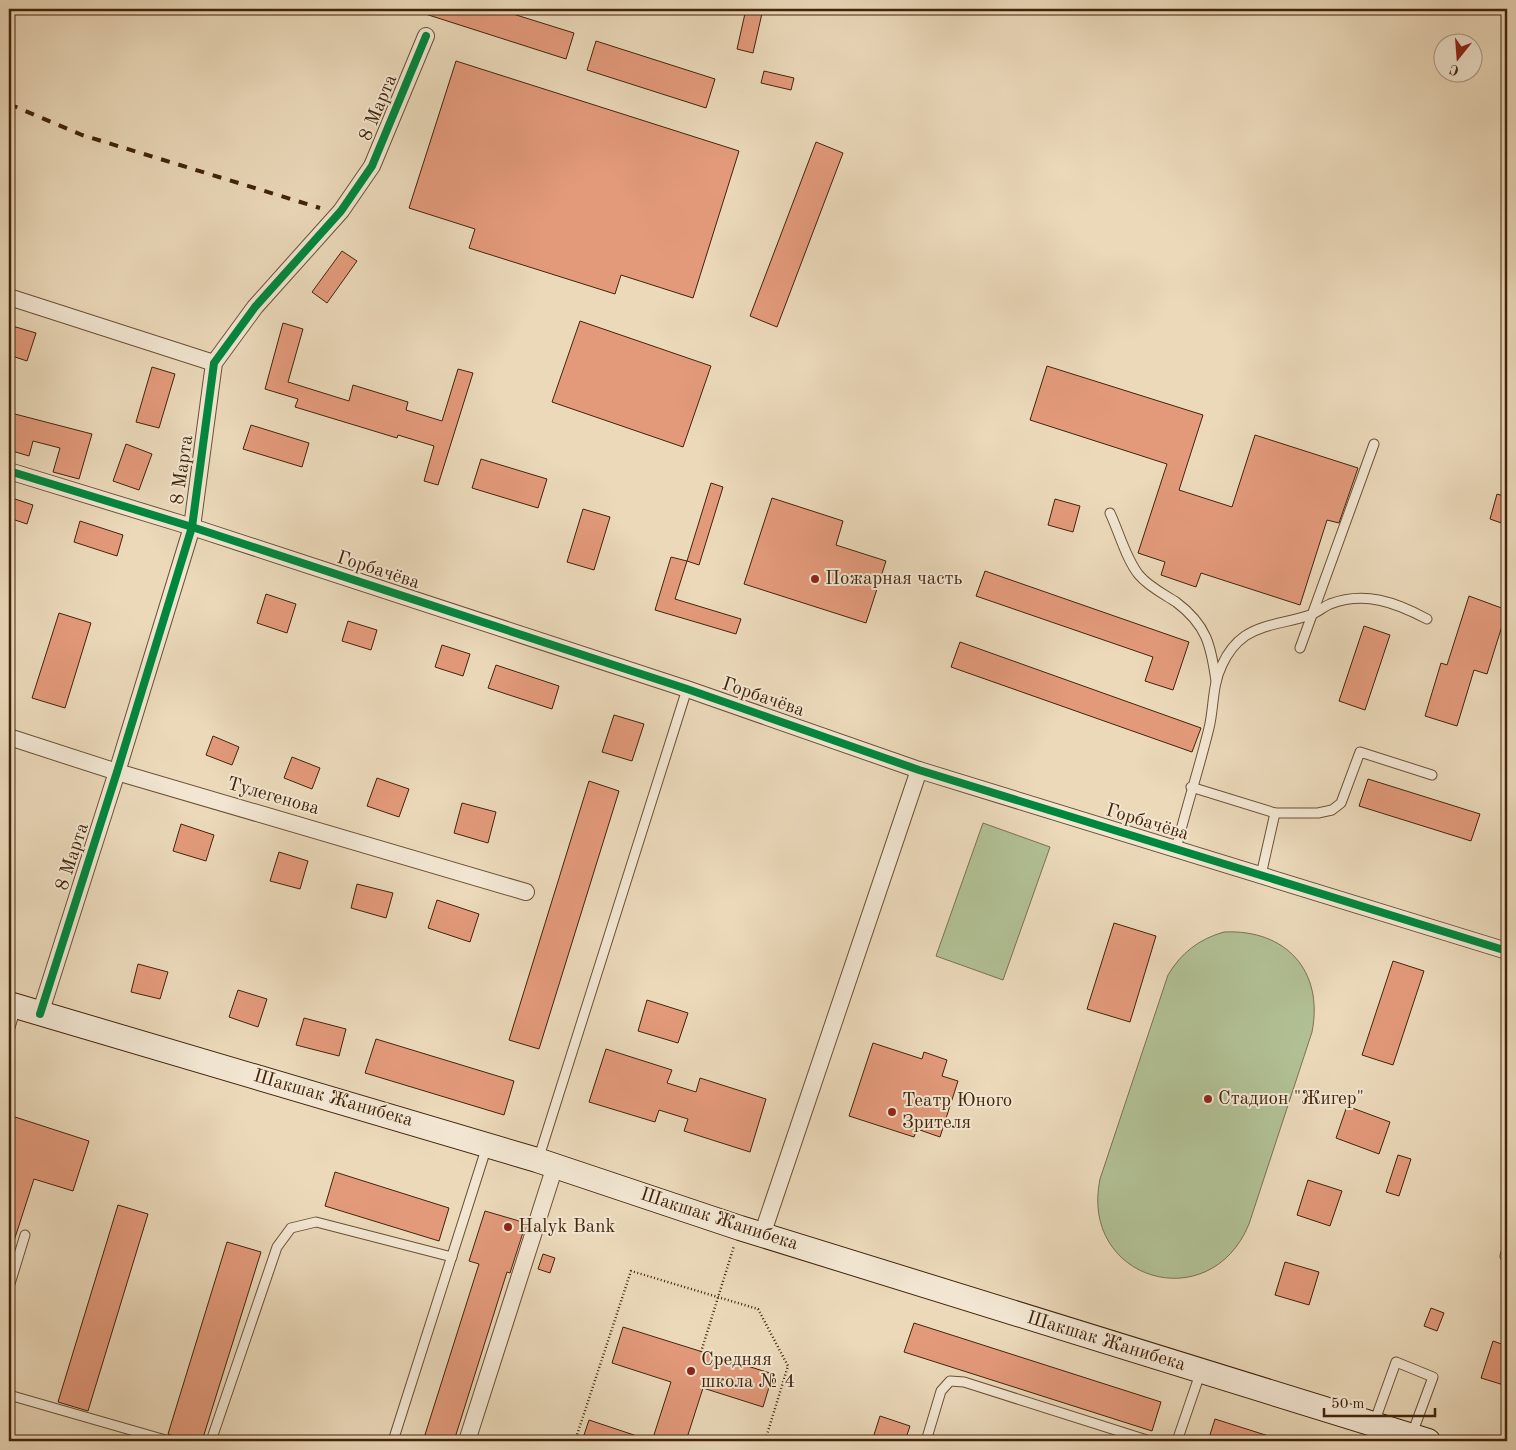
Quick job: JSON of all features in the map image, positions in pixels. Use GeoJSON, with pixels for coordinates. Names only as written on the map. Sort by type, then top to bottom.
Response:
{"type":"FeatureCollection","features":[{"type":"Feature","properties":{"kind":"main road","name":"Шакшак Жанибека"},"geometry":{"type":"LineString","coordinates":[[13,1005],[546,1163],[751,1231],[1420,1439]]}},
{"type":"Feature","properties":{"kind":"street","name":"8 Марта"},"geometry":{"type":"LineString","coordinates":[[40,1014],[192,527],[214,363],[255,307],[346,204],[372,166],[426,36]]}},
{"type":"Feature","properties":{"kind":"street"},"geometry":{"type":"LineString","coordinates":[[9,297],[214,363]]}},
{"type":"Feature","properties":{"kind":"street","name":"Горбачёва"},"geometry":{"type":"LineString","coordinates":[[9,471],[192,527],[687,689],[919,770],[1507,951]]}},
{"type":"Feature","properties":{"kind":"street","name":"Тулегенова"},"geometry":{"type":"LineString","coordinates":[[9,737],[117,772],[526,892]]}},
{"type":"Feature","properties":{"kind":"street"},"geometry":{"type":"LineString","coordinates":[[751,1231],[919,770]]}},
{"type":"Feature","properties":{"kind":"street"},"geometry":{"type":"LineString","coordinates":[[467,1441],[546,1163]]}},
{"type":"Feature","properties":{"kind":"lane"},"geometry":{"type":"LineString","coordinates":[[1300,648],[1310,615],[1374,444]]}},
{"type":"Feature","properties":{"kind":"lane"},"geometry":{"type":"LineString","coordinates":[[1110,513],[1139,574],[1177,603],[1206,633],[1216,684]]}},
{"type":"Feature","properties":{"kind":"lane"},"geometry":{"type":"LineString","coordinates":[[1176,849],[1191,787],[1208,732],[1216,684],[1221,666],[1232,647],[1261,627],[1310,615],[1329,604],[1366,598],[1389,601],[1427,618]]}},
{"type":"Feature","properties":{"kind":"lane"},"geometry":{"type":"LineString","coordinates":[[546,1163],[687,689]]}},
{"type":"Feature","properties":{"kind":"lane"},"geometry":{"type":"LineString","coordinates":[[1191,787],[1275,813],[1318,813],[1332,810],[1341,803],[1347,792],[1360,752],[1432,775]]}},
{"type":"Feature","properties":{"kind":"lane"},"geometry":{"type":"LineString","coordinates":[[1261,875],[1275,813]]}},
{"type":"Feature","properties":{"kind":"lane"},"geometry":{"type":"LineString","coordinates":[[9,1031],[13,1005]]}},
{"type":"Feature","properties":{"kind":"lane"},"geometry":{"type":"LineString","coordinates":[[393,1441],[487,1145]]}},
{"type":"Feature","properties":{"kind":"lane"},"geometry":{"type":"LineString","coordinates":[[211,1441],[277,1247],[291,1228],[316,1222],[452,1257]]}},
{"type":"Feature","properties":{"kind":"lane"},"geometry":{"type":"LineString","coordinates":[[9,1287],[25,1236]]}},
{"type":"Feature","properties":{"kind":"lane"},"geometry":{"type":"LineString","coordinates":[[1373,1425],[1396,1362],[1433,1377],[1420,1439]]}},
{"type":"Feature","properties":{"kind":"lane"},"geometry":{"type":"LineString","coordinates":[[1178,1441],[1201,1371]]}},
{"type":"Feature","properties":{"kind":"lane"},"geometry":{"type":"LineString","coordinates":[[926,1441],[941,1391],[950,1381],[964,1382],[1150,1441]]}},
{"type":"Feature","properties":{"kind":"lane"},"geometry":{"type":"LineString","coordinates":[[9,1395],[170,1441]]}},
{"type":"Feature","properties":{"kind":"path"},"geometry":{"type":"LineString","coordinates":[[701,1352],[718,1297],[751,1231]]}},
{"type":"Feature","properties":{"kind":"path"},"geometry":{"type":"LineString","coordinates":[[576,1441],[631,1270],[758,1309],[788,1366],[765,1441]]}},
{"type":"Feature","properties":{"kind":"green space"},"geometry":{"type":"Polygon","coordinates":[[[983,823],[1050,847],[1003,980],[936,956],[983,823]]]}},
{"type":"Feature","properties":{"kind":"green space","name":"Стадион \"Жигер\""},"geometry":{"type":"Polygon","coordinates":[[[1224,932],[1246,933],[1266,938],[1282,946],[1296,958],[1306,973],[1312,990],[1314,1010],[1312,1032],[1249,1224],[1231,1253],[1206,1271],[1179,1278],[1152,1275],[1128,1263],[1109,1242],[1099,1214],[1100,1179],[1168,975],[1179,960],[1192,948],[1224,932]]]}},
{"type":"Feature","properties":{"kind":"building"},"geometry":{"type":"Polygon","coordinates":[[[416,9],[497,9],[574,33],[566,59],[416,11],[416,9]]]}},
{"type":"Feature","properties":{"kind":"building"},"geometry":{"type":"Polygon","coordinates":[[[746,9],[763,9],[753,53],[737,49],[746,9]]]}},
{"type":"Feature","properties":{"kind":"building"},"geometry":{"type":"Polygon","coordinates":[[[596,41],[715,79],[706,108],[587,70],[596,41]]]}},
{"type":"Feature","properties":{"kind":"building"},"geometry":{"type":"Polygon","coordinates":[[[456,61],[739,151],[693,298],[621,275],[615,294],[469,248],[475,229],[409,208],[456,61]]]}},
{"type":"Feature","properties":{"kind":"building"},"geometry":{"type":"Polygon","coordinates":[[[764,71],[794,78],[791,90],[761,83],[764,71]]]}},
{"type":"Feature","properties":{"kind":"building"},"geometry":{"type":"Polygon","coordinates":[[[816,142],[843,153],[777,327],[750,316],[816,142]]]}},
{"type":"Feature","properties":{"kind":"building"},"geometry":{"type":"Polygon","coordinates":[[[342,251],[357,261],[327,303],[312,292],[342,251]]]}},
{"type":"Feature","properties":{"kind":"building"},"geometry":{"type":"Polygon","coordinates":[[[580,321],[711,366],[683,447],[552,402],[580,321]]]}},
{"type":"Feature","properties":{"kind":"building"},"geometry":{"type":"Polygon","coordinates":[[[283,323],[303,329],[288,382],[349,401],[353,385],[408,402],[406,410],[442,421],[458,369],[473,373],[438,485],[424,481],[434,446],[398,435],[397,438],[295,407],[298,399],[265,389],[283,323]]]}},
{"type":"Feature","properties":{"kind":"building"},"geometry":{"type":"Polygon","coordinates":[[[9,325],[36,333],[27,361],[9,355],[9,325]]]}},
{"type":"Feature","properties":{"kind":"building"},"geometry":{"type":"Polygon","coordinates":[[[1047,366],[1203,415],[1179,490],[1232,507],[1255,435],[1358,468],[1339,523],[1327,520],[1300,605],[1201,573],[1196,587],[1161,575],[1165,562],[1138,553],[1167,464],[1030,420],[1047,366]]]}},
{"type":"Feature","properties":{"kind":"building"},"geometry":{"type":"Polygon","coordinates":[[[152,367],[175,374],[159,428],[136,422],[152,367]]]}},
{"type":"Feature","properties":{"kind":"building"},"geometry":{"type":"Polygon","coordinates":[[[11,413],[92,434],[79,479],[53,472],[60,448],[33,441],[29,456],[9,450],[9,422],[11,413]]]}},
{"type":"Feature","properties":{"kind":"building"},"geometry":{"type":"Polygon","coordinates":[[[251,425],[309,443],[302,467],[243,449],[251,425]]]}},
{"type":"Feature","properties":{"kind":"building"},"geometry":{"type":"Polygon","coordinates":[[[126,444],[152,454],[139,490],[113,481],[126,444]]]}},
{"type":"Feature","properties":{"kind":"building"},"geometry":{"type":"Polygon","coordinates":[[[481,459],[547,479],[538,508],[472,488],[481,459]]]}},
{"type":"Feature","properties":{"kind":"building"},"geometry":{"type":"Polygon","coordinates":[[[711,483],[723,487],[699,565],[687,561],[711,483]]]}},
{"type":"Feature","properties":{"kind":"building"},"geometry":{"type":"Polygon","coordinates":[[[1497,494],[1507,497],[1507,525],[1490,519],[1497,494]]]}},
{"type":"Feature","properties":{"kind":"building"},"geometry":{"type":"Polygon","coordinates":[[[9,497],[33,505],[27,524],[9,518],[9,497]]]}},
{"type":"Feature","properties":{"kind":"building"},"geometry":{"type":"Polygon","coordinates":[[[772,498],[843,521],[836,545],[886,561],[866,623],[744,584],[772,498]]]}},
{"type":"Feature","properties":{"kind":"building"},"geometry":{"type":"Polygon","coordinates":[[[1055,499],[1080,506],[1073,532],[1048,525],[1055,499]]]}},
{"type":"Feature","properties":{"kind":"building"},"geometry":{"type":"Polygon","coordinates":[[[583,509],[610,517],[594,570],[567,562],[583,509]]]}},
{"type":"Feature","properties":{"kind":"building"},"geometry":{"type":"Polygon","coordinates":[[[80,521],[123,535],[117,556],[74,542],[80,521]]]}},
{"type":"Feature","properties":{"kind":"building"},"geometry":{"type":"Polygon","coordinates":[[[671,557],[687,561],[675,599],[741,619],[736,634],[655,610],[671,557]]]}},
{"type":"Feature","properties":{"kind":"building"},"geometry":{"type":"Polygon","coordinates":[[[985,571],[1189,642],[1173,690],[1145,681],[1153,657],[976,596],[985,571]]]}},
{"type":"Feature","properties":{"kind":"building"},"geometry":{"type":"Polygon","coordinates":[[[266,594],[296,604],[287,633],[257,623],[266,594]]]}},
{"type":"Feature","properties":{"kind":"building"},"geometry":{"type":"Polygon","coordinates":[[[1469,596],[1507,610],[1487,674],[1474,670],[1457,726],[1425,716],[1441,663],[1447,665],[1469,596]]]}},
{"type":"Feature","properties":{"kind":"building"},"geometry":{"type":"Polygon","coordinates":[[[59,613],[91,623],[65,708],[32,698],[59,613]]]}},
{"type":"Feature","properties":{"kind":"building"},"geometry":{"type":"Polygon","coordinates":[[[348,621],[377,630],[371,650],[342,641],[348,621]]]}},
{"type":"Feature","properties":{"kind":"building"},"geometry":{"type":"Polygon","coordinates":[[[1364,626],[1390,635],[1365,710],[1339,701],[1364,626]]]}},
{"type":"Feature","properties":{"kind":"building"},"geometry":{"type":"Polygon","coordinates":[[[960,642],[1201,728],[1192,752],[951,667],[960,642]]]}},
{"type":"Feature","properties":{"kind":"building"},"geometry":{"type":"Polygon","coordinates":[[[442,645],[470,654],[463,676],[435,667],[442,645]]]}},
{"type":"Feature","properties":{"kind":"building"},"geometry":{"type":"Polygon","coordinates":[[[496,665],[559,686],[552,709],[488,688],[496,665]]]}},
{"type":"Feature","properties":{"kind":"building"},"geometry":{"type":"Polygon","coordinates":[[[614,715],[644,724],[632,761],[602,752],[614,715]]]}},
{"type":"Feature","properties":{"kind":"building"},"geometry":{"type":"Polygon","coordinates":[[[213,736],[239,747],[232,765],[206,755],[213,736]]]}},
{"type":"Feature","properties":{"kind":"building"},"geometry":{"type":"Polygon","coordinates":[[[292,757],[320,768],[312,789],[284,778],[292,757]]]}},
{"type":"Feature","properties":{"kind":"building"},"geometry":{"type":"Polygon","coordinates":[[[377,778],[409,789],[399,817],[367,806],[377,778]]]}},
{"type":"Feature","properties":{"kind":"building"},"geometry":{"type":"Polygon","coordinates":[[[1368,779],[1480,814],[1471,841],[1359,806],[1368,779]]]}},
{"type":"Feature","properties":{"kind":"building"},"geometry":{"type":"Polygon","coordinates":[[[589,781],[619,791],[539,1049],[509,1040],[589,781]]]}},
{"type":"Feature","properties":{"kind":"building"},"geometry":{"type":"Polygon","coordinates":[[[462,803],[496,812],[488,843],[454,833],[462,803]]]}},
{"type":"Feature","properties":{"kind":"building"},"geometry":{"type":"Polygon","coordinates":[[[181,824],[214,835],[206,861],[173,851],[181,824]]]}},
{"type":"Feature","properties":{"kind":"building"},"geometry":{"type":"Polygon","coordinates":[[[279,852],[308,861],[300,889],[270,881],[279,852]]]}},
{"type":"Feature","properties":{"kind":"building"},"geometry":{"type":"Polygon","coordinates":[[[357,884],[393,893],[386,918],[351,908],[357,884]]]}},
{"type":"Feature","properties":{"kind":"building"},"geometry":{"type":"Polygon","coordinates":[[[437,900],[479,914],[470,942],[428,928],[437,900]]]}},
{"type":"Feature","properties":{"kind":"building"},"geometry":{"type":"Polygon","coordinates":[[[1114,923],[1156,936],[1130,1022],[1087,1009],[1114,923]]]}},
{"type":"Feature","properties":{"kind":"building"},"geometry":{"type":"Polygon","coordinates":[[[1393,961],[1424,971],[1393,1065],[1362,1055],[1393,961]]]}},
{"type":"Feature","properties":{"kind":"building"},"geometry":{"type":"Polygon","coordinates":[[[138,964],[168,972],[160,999],[131,992],[138,964]]]}},
{"type":"Feature","properties":{"kind":"building"},"geometry":{"type":"Polygon","coordinates":[[[238,990],[267,999],[258,1027],[229,1017],[238,990]]]}},
{"type":"Feature","properties":{"kind":"building"},"geometry":{"type":"Polygon","coordinates":[[[647,1000],[688,1013],[678,1043],[638,1031],[647,1000]]]}},
{"type":"Feature","properties":{"kind":"building"},"geometry":{"type":"Polygon","coordinates":[[[304,1018],[346,1029],[339,1056],[296,1045],[304,1018]]]}},
{"type":"Feature","properties":{"kind":"building"},"geometry":{"type":"Polygon","coordinates":[[[376,1039],[514,1081],[504,1115],[365,1073],[376,1039]]]}},
{"type":"Feature","properties":{"kind":"building"},"geometry":{"type":"Polygon","coordinates":[[[873,1043],[922,1059],[924,1052],[947,1060],[942,1076],[958,1081],[940,1137],[917,1129],[914,1137],[849,1116],[873,1043]]]}},
{"type":"Feature","properties":{"kind":"building"},"geometry":{"type":"Polygon","coordinates":[[[606,1049],[672,1070],[667,1083],[696,1092],[700,1078],[766,1099],[750,1152],[684,1131],[688,1119],[659,1110],[655,1122],[589,1102],[606,1049]]]}},
{"type":"Feature","properties":{"kind":"building"},"geometry":{"type":"Polygon","coordinates":[[[1347,1106],[1390,1122],[1379,1154],[1336,1138],[1347,1106]]]}},
{"type":"Feature","properties":{"kind":"building"},"geometry":{"type":"Polygon","coordinates":[[[12,1116],[89,1141],[73,1191],[34,1179],[11,1250],[9,1250],[9,1126],[12,1116]]]}},
{"type":"Feature","properties":{"kind":"building"},"geometry":{"type":"Polygon","coordinates":[[[1398,1155],[1411,1159],[1399,1196],[1386,1192],[1398,1155]]]}},
{"type":"Feature","properties":{"kind":"building"},"geometry":{"type":"Polygon","coordinates":[[[335,1172],[449,1208],[439,1241],[325,1206],[335,1172]]]}},
{"type":"Feature","properties":{"kind":"building"},"geometry":{"type":"Polygon","coordinates":[[[1308,1180],[1342,1191],[1330,1226],[1297,1215],[1308,1180]]]}},
{"type":"Feature","properties":{"kind":"building"},"geometry":{"type":"Polygon","coordinates":[[[118,1205],[148,1214],[88,1411],[58,1402],[118,1205]]]}},
{"type":"Feature","properties":{"kind":"building"},"geometry":{"type":"Polygon","coordinates":[[[485,1211],[526,1223],[510,1273],[507,1272],[454,1441],[423,1441],[479,1264],[469,1261],[485,1211]]]}},
{"type":"Feature","properties":{"kind":"building"},"geometry":{"type":"Polygon","coordinates":[[[227,1242],[261,1252],[202,1441],[176,1441],[173,1436],[168,1434],[227,1242]]]}},
{"type":"Feature","properties":{"kind":"building"},"geometry":{"type":"Polygon","coordinates":[[[543,1254],[555,1258],[550,1273],[538,1269],[543,1254]]]}},
{"type":"Feature","properties":{"kind":"building"},"geometry":{"type":"Polygon","coordinates":[[[1285,1262],[1319,1272],[1309,1305],[1275,1295],[1285,1262]]]}},
{"type":"Feature","properties":{"kind":"building"},"geometry":{"type":"Polygon","coordinates":[[[1431,1308],[1444,1313],[1437,1331],[1424,1326],[1431,1308]]]}},
{"type":"Feature","properties":{"kind":"building"},"geometry":{"type":"Polygon","coordinates":[[[914,1323],[1161,1402],[1152,1431],[904,1352],[914,1323]]]}},
{"type":"Feature","properties":{"kind":"building"},"geometry":{"type":"Polygon","coordinates":[[[623,1327],[773,1374],[763,1407],[703,1388],[686,1441],[652,1441],[671,1382],[612,1363],[623,1327]]]}},
{"type":"Feature","properties":{"kind":"building"},"geometry":{"type":"Polygon","coordinates":[[[1493,1341],[1507,1346],[1507,1386],[1481,1378],[1493,1341]]]}},
{"type":"Feature","properties":{"kind":"building"},"geometry":{"type":"Polygon","coordinates":[[[880,1416],[910,1426],[905,1441],[872,1441],[880,1416]]]}},
{"type":"Feature","properties":{"kind":"building"},"geometry":{"type":"Polygon","coordinates":[[[1215,1419],[1278,1439],[1277,1441],[1208,1441],[1215,1419]]]}},
{"type":"Feature","properties":{"kind":"building"},"geometry":{"type":"Polygon","coordinates":[[[589,1420],[646,1439],[646,1441],[582,1441],[589,1420]]]}},
{"type":"Feature","properties":{"kind":"railway"},"geometry":{"type":"LineString","coordinates":[[9,104],[82,135],[320,208]]}},
{"type":"Feature","properties":{"kind":"cycle path"},"geometry":{"type":"LineString","coordinates":[[40,1014],[192,527],[214,363],[255,307],[341,211],[372,166],[426,36]]}},
{"type":"Feature","properties":{"kind":"cycle path"},"geometry":{"type":"LineString","coordinates":[[9,471],[192,527],[687,689],[919,770],[1507,951]]}},
{"type":"Feature","properties":{"kind":"place","name":"Пожарная часть"},"geometry":{"type":"Point","coordinates":[815,579]}},
{"type":"Feature","properties":{"kind":"place","name":"Стадион \"Жигер\""},"geometry":{"type":"Point","coordinates":[1208,1099]}},
{"type":"Feature","properties":{"kind":"place","name":"Театр Юного Зрителя"},"geometry":{"type":"Point","coordinates":[892,1112]}},
{"type":"Feature","properties":{"kind":"place","name":"Halyk Bank"},"geometry":{"type":"Point","coordinates":[508,1227]}},
{"type":"Feature","properties":{"kind":"place","name":"Средняя школа № 4"},"geometry":{"type":"Point","coordinates":[691,1371]}}]}
